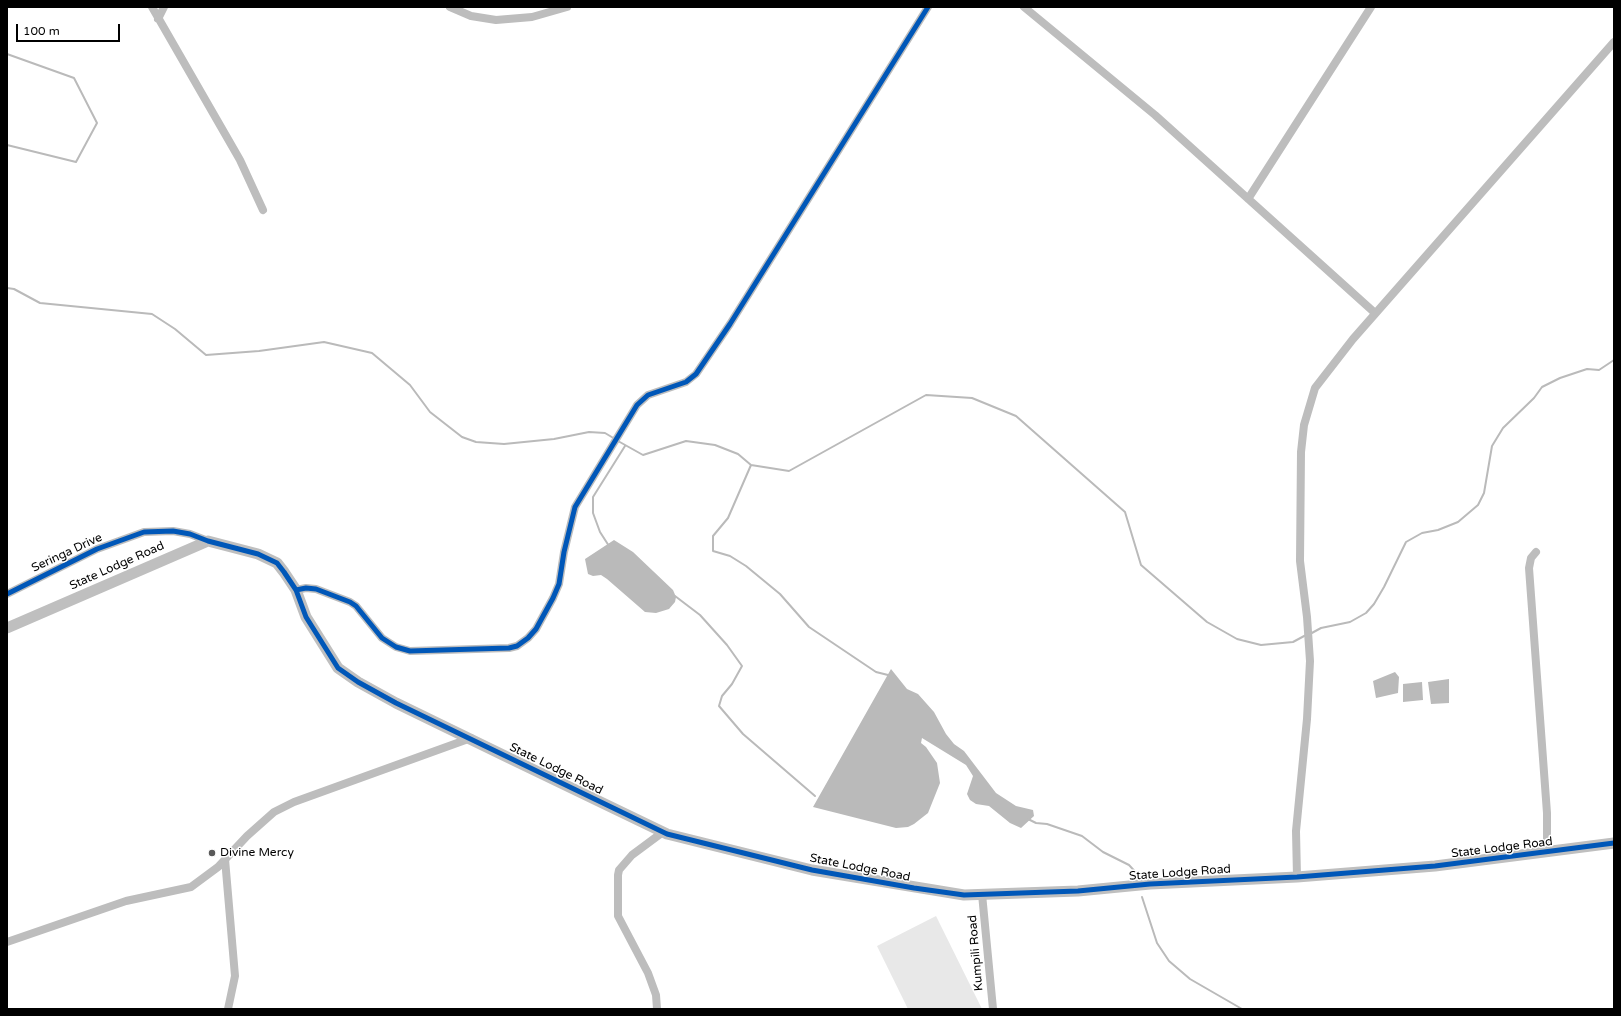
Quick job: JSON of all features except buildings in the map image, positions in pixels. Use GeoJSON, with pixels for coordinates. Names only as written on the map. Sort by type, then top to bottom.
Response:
{"type":"FeatureCollection","features":[{"type":"Feature","properties":{"kind":"street"},"geometry":{"type":"LineString","coordinates":[[152,7],[240,160],[263,210]]}},
{"type":"Feature","properties":{"kind":"street"},"geometry":{"type":"LineString","coordinates":[[158,19],[164,7]]}},
{"type":"Feature","properties":{"kind":"street"},"geometry":{"type":"LineString","coordinates":[[450,7],[471,16],[496,20],[514,20],[532,17],[567,7]]}},
{"type":"Feature","properties":{"kind":"street"},"geometry":{"type":"LineString","coordinates":[[296,590],[306,588],[316,589],[350,602],[356,606],[382,638],[402,649],[417,652],[509,648],[517,646],[528,638],[536,629],[559,584],[564,552],[575,507],[625,427],[643,399],[686,382],[696,374],[730,324],[928,7]]}},
{"type":"Feature","properties":{"kind":"street"},"geometry":{"type":"LineString","coordinates":[[1024,7],[1155,115],[1376,313]]}},
{"type":"Feature","properties":{"kind":"street"},"geometry":{"type":"LineString","coordinates":[[1248,199],[1371,7]]}},
{"type":"Feature","properties":{"kind":"street"},"geometry":{"type":"LineString","coordinates":[[1297,877],[1296,831],[1307,719],[1309,642],[1300,561],[1299,506],[1304,426],[1315,388],[1334,362],[1376,313],[1455,225],[1614,42]]}},
{"type":"Feature","properties":{"kind":"street","name":"Seringa Drive"},"geometry":{"type":"LineString","coordinates":[[7,594],[97,549],[144,532],[173,531],[190,534],[208,541]]}},
{"type":"Feature","properties":{"kind":"street","name":"State Lodge Road"},"geometry":{"type":"LineString","coordinates":[[7,628],[208,541],[258,554],[276,563],[296,590],[306,617],[338,668],[358,682],[396,703],[663,832],[720,848],[812,870],[914,888],[964,895],[1078,891],[1150,884],[1297,877],[1442,865],[1547,853],[1614,843]]}},
{"type":"Feature","properties":{"kind":"street"},"geometry":{"type":"LineString","coordinates":[[1536,552],[1531,558],[1529,568],[1547,813],[1547,853]]}},
{"type":"Feature","properties":{"kind":"street"},"geometry":{"type":"LineString","coordinates":[[7,942],[126,901],[191,887],[204,879],[247,836],[274,812],[294,802],[471,738]]}},
{"type":"Feature","properties":{"kind":"street"},"geometry":{"type":"LineString","coordinates":[[657,1009],[656,995],[648,973],[618,916],[618,875],[619,870],[632,855],[663,832]]}},
{"type":"Feature","properties":{"kind":"street"},"geometry":{"type":"LineString","coordinates":[[225,859],[235,976],[228,1009]]}},
{"type":"Feature","properties":{"kind":"street","name":"Kumpili Road"},"geometry":{"type":"LineString","coordinates":[[982,894],[993,1009]]}},
{"type":"Feature","properties":{"kind":"shaded area"},"geometry":{"type":"Polygon","coordinates":[[[614,540],[633,552],[673,590],[676,597],[675,602],[669,609],[656,613],[645,612],[601,575],[593,576],[588,574],[585,559],[614,540]]]}},
{"type":"Feature","properties":{"kind":"shaded area"},"geometry":{"type":"Polygon","coordinates":[[[891,669],[907,689],[918,694],[934,712],[946,734],[954,744],[964,751],[996,793],[1016,806],[1033,810],[1034,816],[1021,828],[1010,823],[989,806],[976,804],[970,800],[967,794],[973,776],[966,765],[922,738],[921,743],[926,747],[937,763],[940,783],[928,813],[914,824],[908,827],[896,828],[813,807],[891,669]]]}},
{"type":"Feature","properties":{"kind":"shaded area"},"geometry":{"type":"Polygon","coordinates":[[[1395,672],[1399,677],[1398,693],[1376,698],[1373,681],[1395,672]]]}},
{"type":"Feature","properties":{"kind":"shaded area"},"geometry":{"type":"Polygon","coordinates":[[[1449,679],[1449,703],[1431,704],[1428,682],[1449,679]]]}},
{"type":"Feature","properties":{"kind":"shaded area"},"geometry":{"type":"Polygon","coordinates":[[[1422,682],[1423,700],[1403,702],[1403,684],[1422,682]]]}},
{"type":"Feature","properties":{"kind":"shaded area"},"geometry":{"type":"Polygon","coordinates":[[[936,916],[982,1009],[908,1009],[877,946],[936,916]]]}},
{"type":"Feature","properties":{"kind":"waterway"},"geometry":{"type":"LineString","coordinates":[[7,54],[74,78],[97,123],[76,162],[7,145]]}},
{"type":"Feature","properties":{"kind":"waterway"},"geometry":{"type":"LineString","coordinates":[[7,288],[14,289],[40,303],[152,314],[175,329],[206,355],[259,351],[324,342],[372,353],[410,385],[430,412],[462,437],[476,442],[504,444],[554,439],[589,432],[605,433],[615,439]]}},
{"type":"Feature","properties":{"kind":"waterway"},"geometry":{"type":"LineString","coordinates":[[1310,634],[1321,628],[1350,622],[1366,613],[1374,604],[1384,587],[1406,542],[1422,533],[1438,530],[1458,522],[1478,505],[1484,493],[1492,446],[1503,428],[1534,398],[1542,387],[1560,378],[1587,369],[1599,370],[1614,360]]}},
{"type":"Feature","properties":{"kind":"waterway"},"geometry":{"type":"LineString","coordinates":[[751,465],[789,471],[926,395],[972,398],[1016,416],[1125,512],[1141,565],[1207,622],[1237,639],[1261,645],[1293,642],[1306,635]]}},
{"type":"Feature","properties":{"kind":"waterway"},"geometry":{"type":"LineString","coordinates":[[618,441],[643,455],[686,441],[715,445],[738,454],[751,465],[728,518],[713,536],[713,551],[730,556],[746,566],[780,594],[809,627],[876,672],[888,675]]}},
{"type":"Feature","properties":{"kind":"waterway"},"geometry":{"type":"LineString","coordinates":[[609,546],[600,532],[593,513],[593,497],[625,446]]}},
{"type":"Feature","properties":{"kind":"waterway"},"geometry":{"type":"LineString","coordinates":[[675,596],[700,615],[727,645],[742,666],[732,684],[722,696],[719,706],[743,734],[815,796]]}},
{"type":"Feature","properties":{"kind":"waterway"},"geometry":{"type":"LineString","coordinates":[[1028,819],[1036,823],[1047,824],[1082,836],[1103,852],[1129,865],[1140,877]]}},
{"type":"Feature","properties":{"kind":"waterway"},"geometry":{"type":"LineString","coordinates":[[1142,897],[1157,943],[1169,961],[1190,979],[1242,1009]]}},
{"type":"Feature","properties":{"kind":"cycle path"},"geometry":{"type":"LineString","coordinates":[[296,590],[306,588],[316,589],[350,602],[356,606],[382,638],[396,647],[410,651],[509,648],[517,646],[528,638],[536,629],[559,584],[564,552],[575,507],[637,405],[648,395],[686,382],[696,374],[730,324],[928,7]]}},
{"type":"Feature","properties":{"kind":"cycle path"},"geometry":{"type":"LineString","coordinates":[[7,594],[97,549],[144,532],[173,531],[190,534],[208,541],[258,554],[277,563],[284,572],[296,590],[306,617],[338,668],[358,682],[396,703],[667,834],[812,870],[914,888],[964,895],[1078,891],[1150,884],[1297,877],[1435,866],[1614,843]]}},
{"type":"Feature","properties":{"kind":"place","name":"Divine Mercy"},"geometry":{"type":"Point","coordinates":[212,853]}}]}
